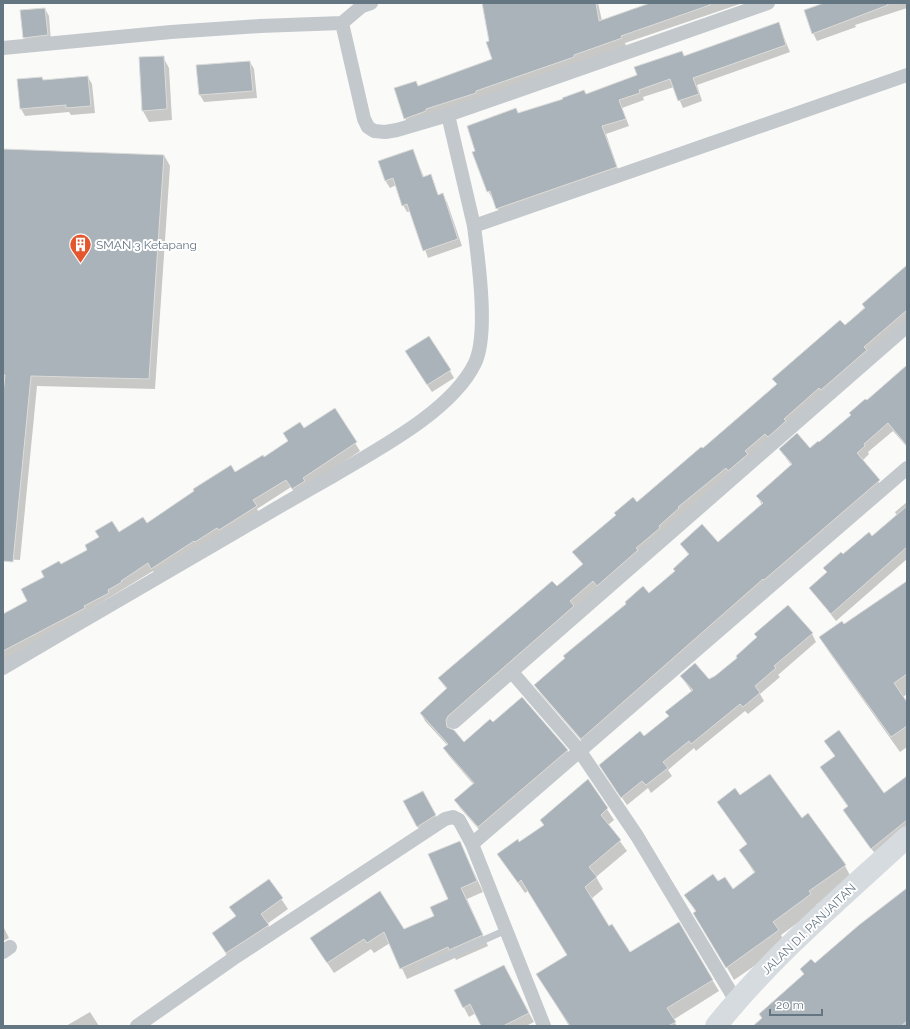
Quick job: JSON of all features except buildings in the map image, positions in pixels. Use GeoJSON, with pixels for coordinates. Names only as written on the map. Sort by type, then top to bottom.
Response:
{"type":"FeatureCollection","features":[{"type":"Feature","properties":{"kind":"highway","name":"JALAN D.I. PANJAITAN"},"geometry":{"type":"LineString","coordinates":[[716,1026],[736,1001],[789,946],[907,837]]}},
{"type":"Feature","properties":{"kind":"street"},"geometry":{"type":"LineString","coordinates":[[342,23],[360,105],[368,127],[374,131],[385,132],[448,115],[768,3]]}},
{"type":"Feature","properties":{"kind":"street"},"geometry":{"type":"LineString","coordinates":[[3,48],[171,32],[260,26],[342,23],[365,4]]}},
{"type":"Feature","properties":{"kind":"street"},"geometry":{"type":"LineString","coordinates":[[474,226],[907,75]]}},
{"type":"Feature","properties":{"kind":"street"},"geometry":{"type":"LineString","coordinates":[[3,668],[383,446],[443,403],[461,386],[476,362],[479,345],[481,319],[480,276],[474,226],[448,115]]}},
{"type":"Feature","properties":{"kind":"street"},"geometry":{"type":"LineString","coordinates":[[454,722],[907,326]]}},
{"type":"Feature","properties":{"kind":"street"},"geometry":{"type":"LineString","coordinates":[[472,844],[907,468]]}},
{"type":"Feature","properties":{"kind":"street"},"geometry":{"type":"LineString","coordinates":[[511,671],[579,750],[637,836],[736,1001]]}},
{"type":"Feature","properties":{"kind":"street"},"geometry":{"type":"LineString","coordinates":[[137,1026],[234,958],[445,819],[453,817],[459,820],[472,844],[544,1026]]}},
{"type":"Feature","properties":{"kind":"lane"},"geometry":{"type":"LineString","coordinates":[[424,967],[506,930]]}},
{"type":"Feature","properties":{"kind":"place","name":"SMAN 3 Ketapang"},"geometry":{"type":"Point","coordinates":[80,264]}}]}
